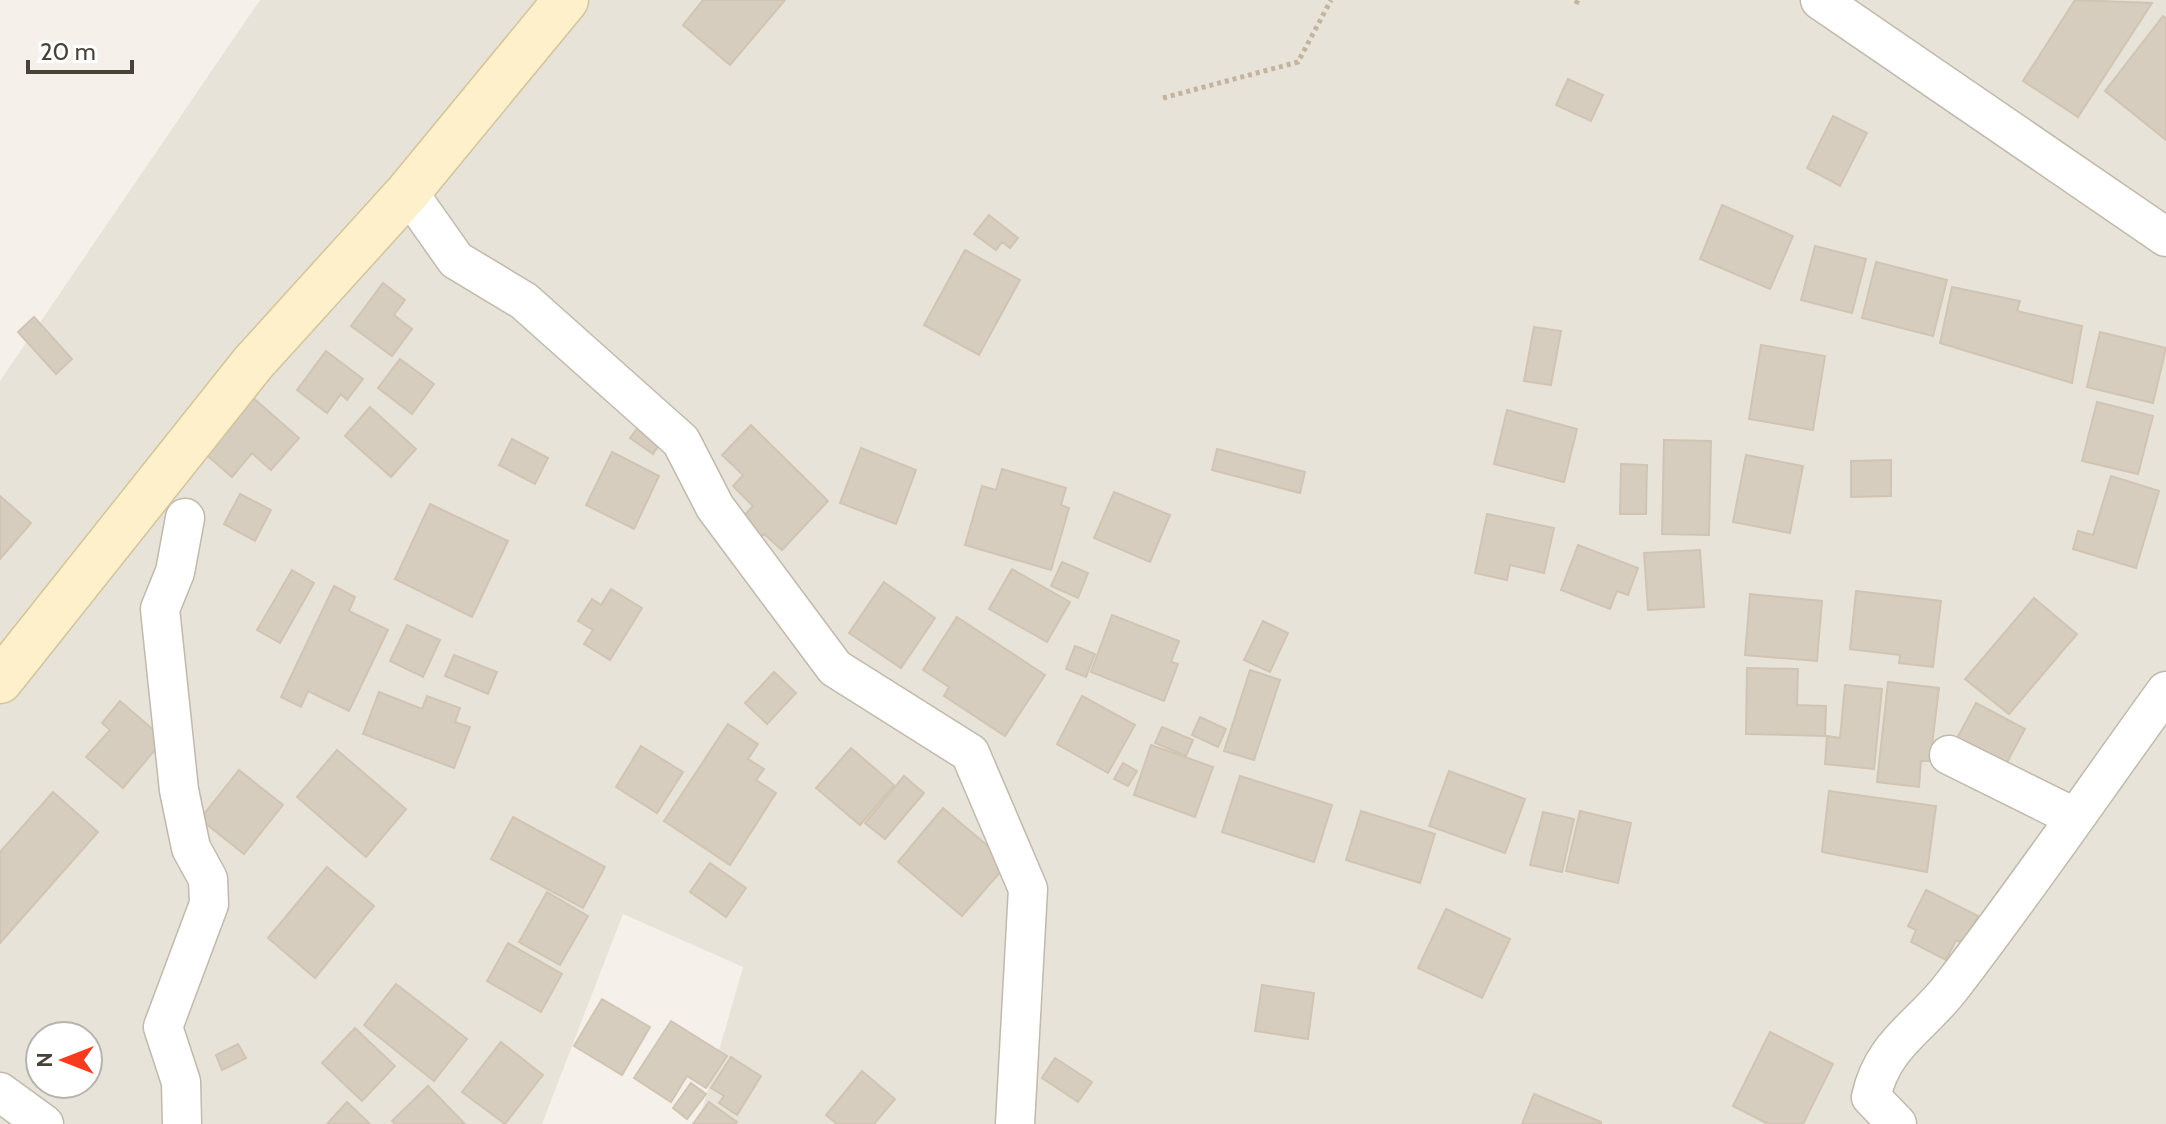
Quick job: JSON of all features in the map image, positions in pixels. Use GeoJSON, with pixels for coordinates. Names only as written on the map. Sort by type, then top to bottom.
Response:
{"type":"FeatureCollection","features":[{"type":"Feature","properties":{"kind":"main road"},"geometry":{"type":"LineString","coordinates":[[0,681],[253,363],[408,192],[566,0]]}},
{"type":"Feature","properties":{"kind":"street"},"geometry":{"type":"LineString","coordinates":[[1820,0],[2166,237]]}},
{"type":"Feature","properties":{"kind":"street"},"geometry":{"type":"LineString","coordinates":[[408,192],[456,260],[524,301],[681,441],[715,507],[835,668],[970,753],[1028,889],[1015,1124]]}},
{"type":"Feature","properties":{"kind":"street"},"geometry":{"type":"LineString","coordinates":[[182,1124],[181,1082],[163,1027],[209,904],[208,879],[191,848],[179,790],[160,609],[175,572],[185,518]]}},
{"type":"Feature","properties":{"kind":"street"},"geometry":{"type":"LineString","coordinates":[[1897,1124],[1871,1097],[1883,1061],[1950,989],[2166,691]]}},
{"type":"Feature","properties":{"kind":"street"},"geometry":{"type":"LineString","coordinates":[[1949,755],[2074,817]]}},
{"type":"Feature","properties":{"kind":"street"},"geometry":{"type":"LineString","coordinates":[[0,1092],[44,1124]]}},
{"type":"Feature","properties":{"kind":"path"},"geometry":{"type":"LineString","coordinates":[[1163,98],[1298,62],[1331,0]]}},
{"type":"Feature","properties":{"kind":"shaded area"},"geometry":{"type":"Polygon","coordinates":[[[260,0],[2166,0],[2166,1124],[698,1124],[743,967],[623,914],[542,1124],[0,1124],[0,381],[260,0]]]}},
{"type":"Feature","properties":{"kind":"building"},"geometry":{"type":"Polygon","coordinates":[[[703,0],[785,0],[730,65],[683,25],[703,0]]]}},
{"type":"Feature","properties":{"kind":"building"},"geometry":{"type":"Polygon","coordinates":[[[2075,0],[2152,3],[2078,117],[2023,81],[2075,0]]]}},
{"type":"Feature","properties":{"kind":"building"},"geometry":{"type":"Polygon","coordinates":[[[2163,16],[2166,18],[2166,140],[2105,91],[2163,16]]]}},
{"type":"Feature","properties":{"kind":"building"},"geometry":{"type":"Polygon","coordinates":[[[1568,79],[1603,95],[1591,121],[1556,105],[1568,79]]]}},
{"type":"Feature","properties":{"kind":"building"},"geometry":{"type":"Polygon","coordinates":[[[1833,116],[1867,133],[1840,186],[1807,168],[1833,116]]]}},
{"type":"Feature","properties":{"kind":"building"},"geometry":{"type":"Polygon","coordinates":[[[1722,205],[1793,236],[1770,289],[1700,259],[1722,205]]]}},
{"type":"Feature","properties":{"kind":"building"},"geometry":{"type":"Polygon","coordinates":[[[989,215],[1018,238],[1010,248],[1002,242],[996,250],[974,234],[989,215]]]}},
{"type":"Feature","properties":{"kind":"building"},"geometry":{"type":"Polygon","coordinates":[[[1815,246],[1866,259],[1852,313],[1801,300],[1815,246]]]}},
{"type":"Feature","properties":{"kind":"building"},"geometry":{"type":"Polygon","coordinates":[[[965,250],[1020,280],[979,355],[924,325],[965,250]]]}},
{"type":"Feature","properties":{"kind":"building"},"geometry":{"type":"Polygon","coordinates":[[[1876,262],[1947,280],[1933,336],[1862,318],[1876,262]]]}},
{"type":"Feature","properties":{"kind":"building"},"geometry":{"type":"Polygon","coordinates":[[[383,283],[405,300],[394,315],[412,329],[392,356],[351,326],[383,283]]]}},
{"type":"Feature","properties":{"kind":"building"},"geometry":{"type":"Polygon","coordinates":[[[1952,287],[2020,301],[2017,311],[2082,326],[2072,383],[1940,343],[1952,287]]]}},
{"type":"Feature","properties":{"kind":"building"},"geometry":{"type":"Polygon","coordinates":[[[34,317],[72,359],[56,374],[18,332],[34,317]]]}},
{"type":"Feature","properties":{"kind":"building"},"geometry":{"type":"Polygon","coordinates":[[[1534,327],[1561,331],[1551,385],[1524,381],[1534,327]]]}},
{"type":"Feature","properties":{"kind":"building"},"geometry":{"type":"Polygon","coordinates":[[[2100,332],[2166,348],[2153,403],[2087,387],[2100,332]]]}},
{"type":"Feature","properties":{"kind":"building"},"geometry":{"type":"Polygon","coordinates":[[[1761,345],[1825,356],[1813,430],[1749,419],[1761,345]]]}},
{"type":"Feature","properties":{"kind":"building"},"geometry":{"type":"Polygon","coordinates":[[[326,351],[363,379],[347,400],[341,394],[327,413],[297,390],[326,351]]]}},
{"type":"Feature","properties":{"kind":"building"},"geometry":{"type":"Polygon","coordinates":[[[400,359],[434,384],[412,414],[378,388],[400,359]]]}},
{"type":"Feature","properties":{"kind":"building"},"geometry":{"type":"Polygon","coordinates":[[[251,396],[299,438],[271,470],[252,453],[232,477],[203,452],[251,396]]]}},
{"type":"Feature","properties":{"kind":"building"},"geometry":{"type":"Polygon","coordinates":[[[2097,402],[2153,416],[2138,474],[2082,461],[2097,402]]]}},
{"type":"Feature","properties":{"kind":"building"},"geometry":{"type":"Polygon","coordinates":[[[370,407],[416,449],[391,477],[345,436],[370,407]]]}},
{"type":"Feature","properties":{"kind":"building"},"geometry":{"type":"Polygon","coordinates":[[[1507,410],[1577,429],[1564,482],[1494,464],[1507,410]]]}},
{"type":"Feature","properties":{"kind":"building"},"geometry":{"type":"Polygon","coordinates":[[[646,417],[667,433],[653,454],[630,438],[646,417]]]}},
{"type":"Feature","properties":{"kind":"building"},"geometry":{"type":"Polygon","coordinates":[[[751,425],[828,501],[782,550],[764,534],[758,540],[739,521],[753,506],[733,486],[743,475],[722,455],[751,425]]]}},
{"type":"Feature","properties":{"kind":"building"},"geometry":{"type":"Polygon","coordinates":[[[512,439],[548,458],[535,484],[499,465],[512,439]]]}},
{"type":"Feature","properties":{"kind":"building"},"geometry":{"type":"Polygon","coordinates":[[[1664,440],[1711,441],[1709,535],[1662,534],[1664,440]]]}},
{"type":"Feature","properties":{"kind":"building"},"geometry":{"type":"Polygon","coordinates":[[[861,448],[916,470],[896,524],[840,503],[861,448]]]}},
{"type":"Feature","properties":{"kind":"building"},"geometry":{"type":"Polygon","coordinates":[[[1217,449],[1305,472],[1300,493],[1212,470],[1217,449]]]}},
{"type":"Feature","properties":{"kind":"building"},"geometry":{"type":"Polygon","coordinates":[[[612,452],[659,476],[634,529],[586,505],[612,452]]]}},
{"type":"Feature","properties":{"kind":"building"},"geometry":{"type":"Polygon","coordinates":[[[1746,455],[1803,466],[1790,533],[1733,522],[1746,455]]]}},
{"type":"Feature","properties":{"kind":"building"},"geometry":{"type":"Polygon","coordinates":[[[1891,460],[1891,496],[1851,497],[1851,461],[1891,460]]]}},
{"type":"Feature","properties":{"kind":"building"},"geometry":{"type":"Polygon","coordinates":[[[1621,464],[1647,465],[1646,514],[1620,514],[1621,464]]]}},
{"type":"Feature","properties":{"kind":"building"},"geometry":{"type":"Polygon","coordinates":[[[1002,469],[1066,488],[1061,505],[1069,508],[1051,570],[965,545],[982,486],[996,490],[1002,469]]]}},
{"type":"Feature","properties":{"kind":"building"},"geometry":{"type":"Polygon","coordinates":[[[2111,476],[2159,491],[2136,568],[2073,549],[2078,531],[2093,535],[2111,476]]]}},
{"type":"Feature","properties":{"kind":"building"},"geometry":{"type":"Polygon","coordinates":[[[1114,492],[1170,515],[1150,562],[1094,538],[1114,492]]]}},
{"type":"Feature","properties":{"kind":"building"},"geometry":{"type":"Polygon","coordinates":[[[240,494],[271,510],[255,541],[224,524],[240,494]]]}},
{"type":"Feature","properties":{"kind":"building"},"geometry":{"type":"Polygon","coordinates":[[[0,496],[31,523],[0,559],[0,496]]]}},
{"type":"Feature","properties":{"kind":"building"},"geometry":{"type":"Polygon","coordinates":[[[430,504],[508,541],[472,617],[395,579],[430,504]]]}},
{"type":"Feature","properties":{"kind":"building"},"geometry":{"type":"Polygon","coordinates":[[[1487,514],[1554,528],[1544,573],[1510,565],[1507,580],[1475,573],[1487,514]]]}},
{"type":"Feature","properties":{"kind":"building"},"geometry":{"type":"Polygon","coordinates":[[[1578,545],[1638,568],[1628,595],[1617,591],[1610,609],[1561,590],[1578,545]]]}},
{"type":"Feature","properties":{"kind":"building"},"geometry":{"type":"Polygon","coordinates":[[[1700,550],[1704,607],[1648,610],[1644,553],[1700,550]]]}},
{"type":"Feature","properties":{"kind":"building"},"geometry":{"type":"Polygon","coordinates":[[[1062,562],[1088,573],[1078,598],[1051,586],[1062,562]]]}},
{"type":"Feature","properties":{"kind":"building"},"geometry":{"type":"Polygon","coordinates":[[[1012,569],[1070,602],[1047,642],[989,609],[1012,569]]]}},
{"type":"Feature","properties":{"kind":"building"},"geometry":{"type":"Polygon","coordinates":[[[292,570],[314,583],[280,643],[257,630],[292,570]]]}},
{"type":"Feature","properties":{"kind":"building"},"geometry":{"type":"Polygon","coordinates":[[[884,582],[935,618],[901,668],[849,633],[884,582]]]}},
{"type":"Feature","properties":{"kind":"building"},"geometry":{"type":"Polygon","coordinates":[[[334,586],[355,597],[349,611],[388,630],[349,711],[308,691],[301,707],[281,697],[334,586]]]}},
{"type":"Feature","properties":{"kind":"building"},"geometry":{"type":"Polygon","coordinates":[[[611,589],[642,608],[610,660],[584,644],[593,630],[578,621],[592,599],[601,605],[611,589]]]}},
{"type":"Feature","properties":{"kind":"building"},"geometry":{"type":"Polygon","coordinates":[[[1856,591],[1941,601],[1933,667],[1899,663],[1900,655],[1850,649],[1856,591]]]}},
{"type":"Feature","properties":{"kind":"building"},"geometry":{"type":"Polygon","coordinates":[[[1750,594],[1822,601],[1817,661],[1745,655],[1750,594]]]}},
{"type":"Feature","properties":{"kind":"building"},"geometry":{"type":"Polygon","coordinates":[[[2034,598],[2077,634],[2009,714],[1965,679],[2034,598]]]}},
{"type":"Feature","properties":{"kind":"building"},"geometry":{"type":"Polygon","coordinates":[[[1112,615],[1179,641],[1171,662],[1178,664],[1164,701],[1091,672],[1112,615]]]}},
{"type":"Feature","properties":{"kind":"building"},"geometry":{"type":"Polygon","coordinates":[[[957,617],[1045,675],[1005,736],[944,696],[949,687],[923,670],[957,617]]]}},
{"type":"Feature","properties":{"kind":"building"},"geometry":{"type":"Polygon","coordinates":[[[1263,621],[1288,633],[1270,672],[1244,660],[1263,621]]]}},
{"type":"Feature","properties":{"kind":"building"},"geometry":{"type":"Polygon","coordinates":[[[407,625],[440,640],[423,677],[390,661],[407,625]]]}},
{"type":"Feature","properties":{"kind":"building"},"geometry":{"type":"Polygon","coordinates":[[[1075,646],[1095,654],[1086,677],[1066,669],[1075,646]]]}},
{"type":"Feature","properties":{"kind":"building"},"geometry":{"type":"Polygon","coordinates":[[[454,655],[497,672],[488,694],[445,676],[454,655]]]}},
{"type":"Feature","properties":{"kind":"building"},"geometry":{"type":"Polygon","coordinates":[[[1747,668],[1798,669],[1797,705],[1826,706],[1825,736],[1746,734],[1747,668]]]}},
{"type":"Feature","properties":{"kind":"building"},"geometry":{"type":"Polygon","coordinates":[[[1250,670],[1280,680],[1254,760],[1224,751],[1250,670]]]}},
{"type":"Feature","properties":{"kind":"building"},"geometry":{"type":"Polygon","coordinates":[[[774,672],[796,693],[767,724],[745,703],[774,672]]]}},
{"type":"Feature","properties":{"kind":"building"},"geometry":{"type":"Polygon","coordinates":[[[1888,682],[1939,688],[1930,761],[1921,761],[1919,787],[1877,782],[1888,682]]]}},
{"type":"Feature","properties":{"kind":"building"},"geometry":{"type":"Polygon","coordinates":[[[1845,685],[1882,689],[1874,769],[1825,764],[1827,736],[1840,738],[1845,685]]]}},
{"type":"Feature","properties":{"kind":"building"},"geometry":{"type":"Polygon","coordinates":[[[379,692],[422,709],[427,696],[460,708],[455,722],[470,727],[454,768],[363,734],[379,692]]]}},
{"type":"Feature","properties":{"kind":"building"},"geometry":{"type":"Polygon","coordinates":[[[1082,696],[1135,725],[1108,773],[1057,744],[1082,696]]]}},
{"type":"Feature","properties":{"kind":"building"},"geometry":{"type":"Polygon","coordinates":[[[120,701],[164,739],[123,788],[86,757],[110,730],[102,723],[120,701]]]}},
{"type":"Feature","properties":{"kind":"building"},"geometry":{"type":"Polygon","coordinates":[[[1976,703],[2025,729],[2006,764],[1957,738],[1976,703]]]}},
{"type":"Feature","properties":{"kind":"building"},"geometry":{"type":"Polygon","coordinates":[[[1200,717],[1226,729],[1218,747],[1192,735],[1200,717]]]}},
{"type":"Feature","properties":{"kind":"building"},"geometry":{"type":"Polygon","coordinates":[[[728,724],[758,744],[748,759],[764,769],[756,780],[776,793],[730,865],[664,821],[728,724]]]}},
{"type":"Feature","properties":{"kind":"building"},"geometry":{"type":"Polygon","coordinates":[[[1162,727],[1193,740],[1186,756],[1155,743],[1162,727]]]}},
{"type":"Feature","properties":{"kind":"building"},"geometry":{"type":"Polygon","coordinates":[[[1151,745],[1213,767],[1195,817],[1134,795],[1151,745]]]}},
{"type":"Feature","properties":{"kind":"building"},"geometry":{"type":"Polygon","coordinates":[[[641,746],[683,772],[657,813],[616,787],[641,746]]]}},
{"type":"Feature","properties":{"kind":"building"},"geometry":{"type":"Polygon","coordinates":[[[851,748],[894,785],[860,825],[816,788],[851,748]]]}},
{"type":"Feature","properties":{"kind":"building"},"geometry":{"type":"Polygon","coordinates":[[[337,750],[406,809],[366,857],[297,797],[337,750]]]}},
{"type":"Feature","properties":{"kind":"building"},"geometry":{"type":"Polygon","coordinates":[[[1123,763],[1137,771],[1128,786],[1114,779],[1123,763]]]}},
{"type":"Feature","properties":{"kind":"building"},"geometry":{"type":"Polygon","coordinates":[[[239,770],[283,805],[244,854],[200,819],[239,770]]]}},
{"type":"Feature","properties":{"kind":"building"},"geometry":{"type":"Polygon","coordinates":[[[1449,771],[1525,799],[1505,853],[1429,826],[1449,771]]]}},
{"type":"Feature","properties":{"kind":"building"},"geometry":{"type":"Polygon","coordinates":[[[904,776],[924,793],[885,839],[865,823],[904,776]]]}},
{"type":"Feature","properties":{"kind":"building"},"geometry":{"type":"Polygon","coordinates":[[[1240,776],[1332,805],[1314,862],[1222,832],[1240,776]]]}},
{"type":"Feature","properties":{"kind":"building"},"geometry":{"type":"Polygon","coordinates":[[[1829,791],[1936,806],[1927,872],[1822,852],[1829,791]]]}},
{"type":"Feature","properties":{"kind":"building"},"geometry":{"type":"Polygon","coordinates":[[[53,792],[98,832],[0,943],[0,852],[53,792]]]}},
{"type":"Feature","properties":{"kind":"building"},"geometry":{"type":"Polygon","coordinates":[[[943,808],[1008,863],[962,916],[898,862],[943,808]]]}},
{"type":"Feature","properties":{"kind":"building"},"geometry":{"type":"Polygon","coordinates":[[[1361,811],[1435,834],[1420,883],[1346,860],[1361,811]]]}},
{"type":"Feature","properties":{"kind":"building"},"geometry":{"type":"Polygon","coordinates":[[[1580,811],[1631,823],[1618,883],[1566,871],[1580,811]]]}},
{"type":"Feature","properties":{"kind":"building"},"geometry":{"type":"Polygon","coordinates":[[[1543,812],[1574,819],[1562,872],[1530,865],[1543,812]]]}},
{"type":"Feature","properties":{"kind":"building"},"geometry":{"type":"Polygon","coordinates":[[[513,817],[605,867],[583,908],[491,859],[513,817]]]}},
{"type":"Feature","properties":{"kind":"building"},"geometry":{"type":"Polygon","coordinates":[[[710,863],[746,888],[726,917],[690,892],[710,863]]]}},
{"type":"Feature","properties":{"kind":"building"},"geometry":{"type":"Polygon","coordinates":[[[327,867],[374,906],[315,978],[268,938],[327,867]]]}},
{"type":"Feature","properties":{"kind":"building"},"geometry":{"type":"Polygon","coordinates":[[[1926,890],[1978,916],[1964,944],[1956,940],[1946,960],[1911,942],[1916,930],[1908,926],[1926,890]]]}},
{"type":"Feature","properties":{"kind":"building"},"geometry":{"type":"Polygon","coordinates":[[[547,892],[588,916],[560,965],[519,942],[547,892]]]}},
{"type":"Feature","properties":{"kind":"building"},"geometry":{"type":"Polygon","coordinates":[[[1446,909],[1510,939],[1482,998],[1418,968],[1446,909]]]}},
{"type":"Feature","properties":{"kind":"building"},"geometry":{"type":"Polygon","coordinates":[[[508,943],[562,974],[541,1012],[487,981],[508,943]]]}},
{"type":"Feature","properties":{"kind":"building"},"geometry":{"type":"Polygon","coordinates":[[[396,984],[467,1039],[434,1081],[364,1025],[396,984]]]}},
{"type":"Feature","properties":{"kind":"building"},"geometry":{"type":"Polygon","coordinates":[[[1262,985],[1314,993],[1308,1039],[1255,1031],[1262,985]]]}},
{"type":"Feature","properties":{"kind":"building"},"geometry":{"type":"Polygon","coordinates":[[[602,999],[650,1027],[622,1075],[574,1046],[602,999]]]}},
{"type":"Feature","properties":{"kind":"building"},"geometry":{"type":"Polygon","coordinates":[[[671,1021],[727,1056],[706,1088],[687,1076],[671,1102],[634,1078],[671,1021]]]}},
{"type":"Feature","properties":{"kind":"building"},"geometry":{"type":"Polygon","coordinates":[[[355,1028],[395,1066],[362,1101],[322,1063],[355,1028]]]}},
{"type":"Feature","properties":{"kind":"building"},"geometry":{"type":"Polygon","coordinates":[[[1770,1032],[1833,1064],[1803,1124],[1768,1124],[1733,1106],[1770,1032]]]}},
{"type":"Feature","properties":{"kind":"building"},"geometry":{"type":"Polygon","coordinates":[[[501,1042],[543,1075],[505,1124],[462,1092],[501,1042]]]}},
{"type":"Feature","properties":{"kind":"building"},"geometry":{"type":"Polygon","coordinates":[[[238,1044],[246,1058],[222,1070],[216,1055],[238,1044]]]}},
{"type":"Feature","properties":{"kind":"building"},"geometry":{"type":"Polygon","coordinates":[[[731,1057],[761,1076],[737,1115],[719,1103],[724,1096],[711,1088],[731,1057]]]}},
{"type":"Feature","properties":{"kind":"building"},"geometry":{"type":"Polygon","coordinates":[[[1055,1058],[1092,1082],[1078,1102],[1042,1078],[1055,1058]]]}},
{"type":"Feature","properties":{"kind":"building"},"geometry":{"type":"Polygon","coordinates":[[[862,1071],[895,1099],[874,1124],[837,1124],[826,1115],[862,1071]]]}},
{"type":"Feature","properties":{"kind":"building"},"geometry":{"type":"Polygon","coordinates":[[[691,1083],[706,1094],[687,1119],[673,1108],[691,1083]]]}},
{"type":"Feature","properties":{"kind":"building"},"geometry":{"type":"Polygon","coordinates":[[[428,1086],[465,1124],[395,1124],[392,1121],[428,1086]]]}},
{"type":"Feature","properties":{"kind":"building"},"geometry":{"type":"Polygon","coordinates":[[[1534,1094],[1601,1122],[1601,1124],[1522,1124],[1534,1094]]]}},
{"type":"Feature","properties":{"kind":"building"},"geometry":{"type":"Polygon","coordinates":[[[347,1102],[370,1124],[327,1124],[347,1102]]]}},
{"type":"Feature","properties":{"kind":"building"},"geometry":{"type":"Polygon","coordinates":[[[709,1102],[737,1122],[693,1124],[709,1102]]]}}]}
